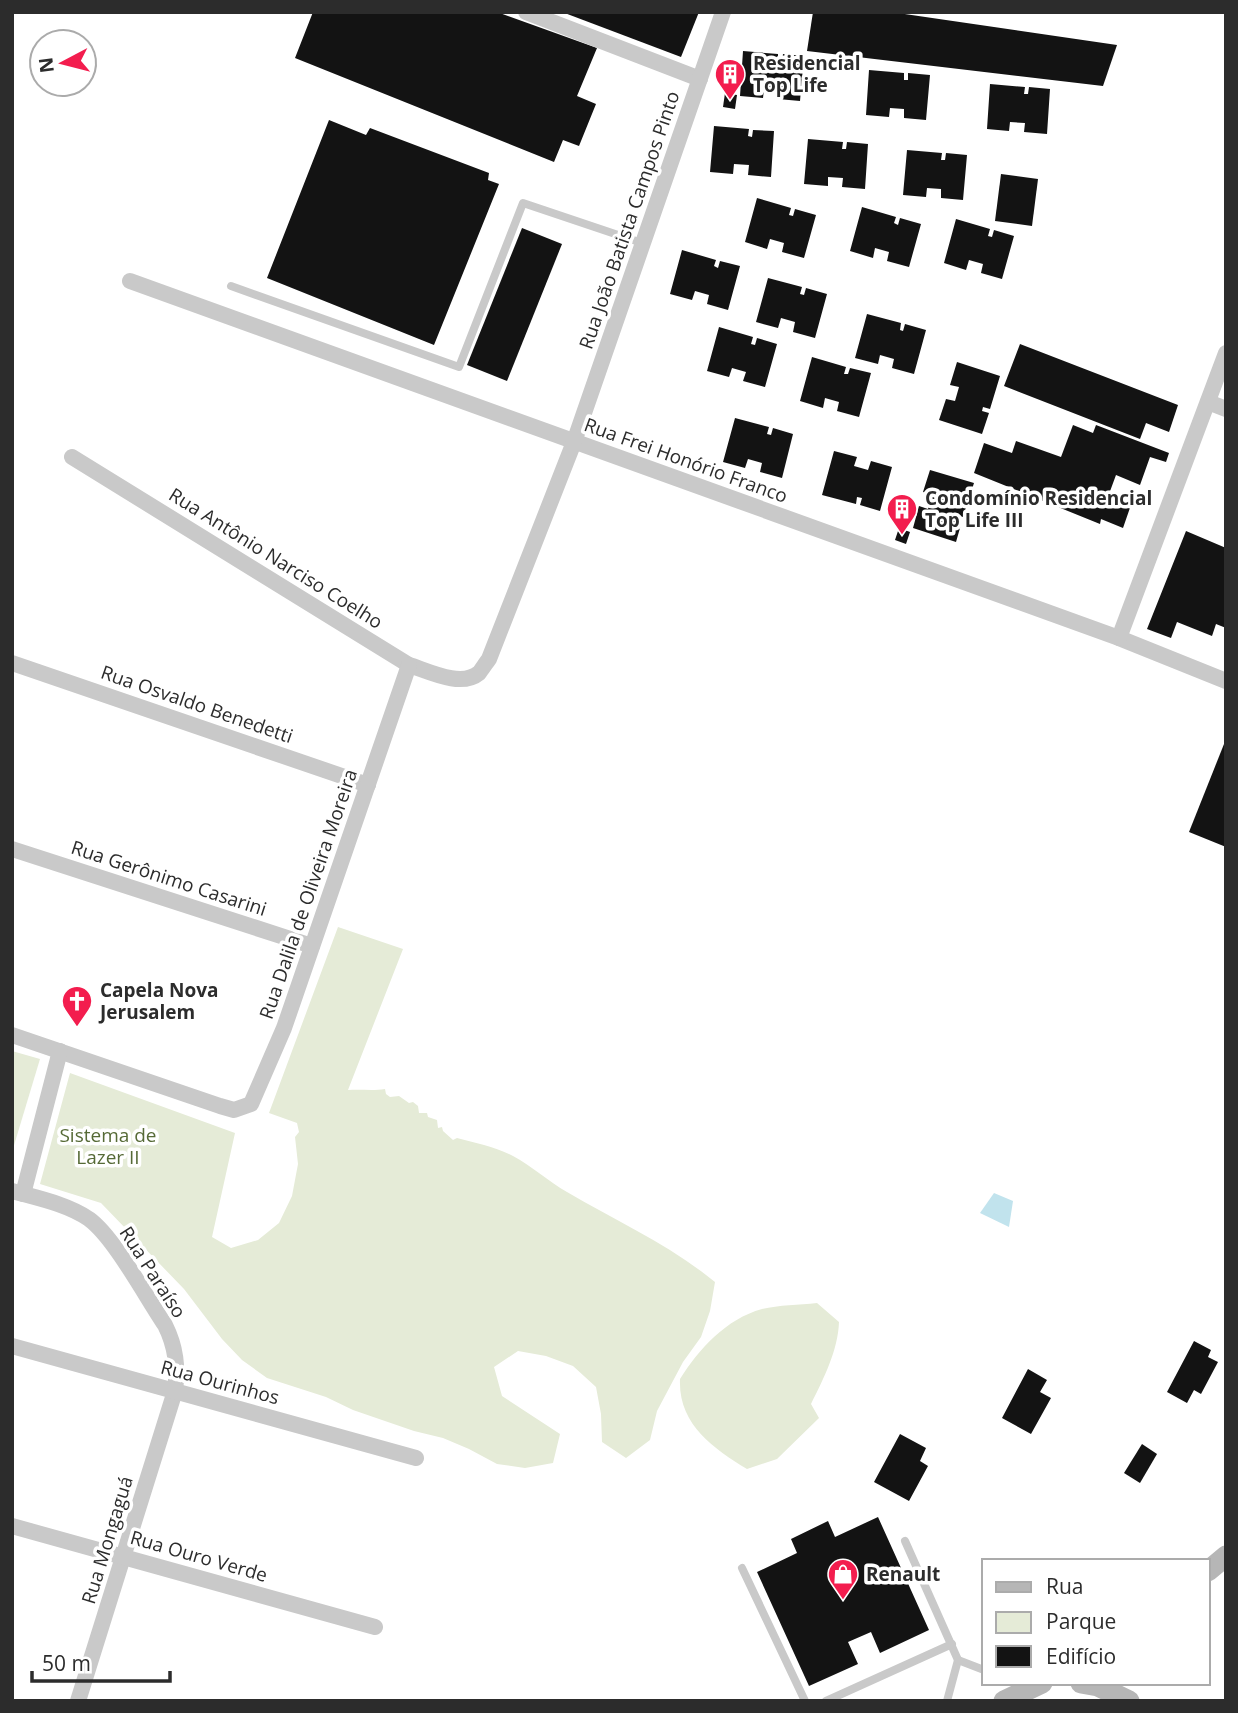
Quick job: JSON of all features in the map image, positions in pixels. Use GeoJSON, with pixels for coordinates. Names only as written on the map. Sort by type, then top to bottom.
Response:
{"type":"FeatureCollection","features":[{"type":"Feature","properties":{"kind":"main road"},"geometry":{"type":"LineString","coordinates":[[1210,1569],[1226,1556]]}},
{"type":"Feature","properties":{"kind":"main road"},"geometry":{"type":"LineString","coordinates":[[1004,1701],[1029,1685]]}},
{"type":"Feature","properties":{"kind":"main road"},"geometry":{"type":"LineString","coordinates":[[1093,1685],[1129,1701]]}},
{"type":"Feature","properties":{"kind":"street"},"geometry":{"type":"LineString","coordinates":[[526,12],[700,79]]}},
{"type":"Feature","properties":{"kind":"street","name":"Rua João Batista Campos Pinto"},"geometry":{"type":"LineString","coordinates":[[465,680],[478,673],[489,659],[574,442],[723,12]]}},
{"type":"Feature","properties":{"kind":"street","name":"Rua Frei Honório Franco"},"geometry":{"type":"LineString","coordinates":[[130,281],[1119,639],[1226,681]]}},
{"type":"Feature","properties":{"kind":"street"},"geometry":{"type":"LineString","coordinates":[[1119,639],[1226,354]]}},
{"type":"Feature","properties":{"kind":"street"},"geometry":{"type":"LineString","coordinates":[[1208,402],[1226,409]]}},
{"type":"Feature","properties":{"kind":"street","name":"Rua Antônio Narciso Coelho"},"geometry":{"type":"LineString","coordinates":[[72,457],[409,664],[465,680]]}},
{"type":"Feature","properties":{"kind":"street","name":"Rua Osvaldo Benedetti"},"geometry":{"type":"LineString","coordinates":[[12,663],[368,785]]}},
{"type":"Feature","properties":{"kind":"street","name":"Rua Dalila de Oliveira Moreira"},"geometry":{"type":"LineString","coordinates":[[60,1051],[234,1110],[251,1104],[285,1028],[409,664]]}},
{"type":"Feature","properties":{"kind":"street","name":"Rua Gerônimo Casarini"},"geometry":{"type":"LineString","coordinates":[[12,849],[313,946]]}},
{"type":"Feature","properties":{"kind":"street"},"geometry":{"type":"LineString","coordinates":[[12,1035],[60,1051],[18,1192]]}},
{"type":"Feature","properties":{"kind":"street","name":"Rua Paraíso"},"geometry":{"type":"LineString","coordinates":[[18,1192],[55,1203],[88,1219],[106,1235],[172,1339],[176,1357],[174,1391]]}},
{"type":"Feature","properties":{"kind":"street","name":"Rua Ourinhos"},"geometry":{"type":"LineString","coordinates":[[12,1346],[416,1458]]}},
{"type":"Feature","properties":{"kind":"street","name":"Rua Mongaguá"},"geometry":{"type":"LineString","coordinates":[[78,1701],[125,1557],[174,1391]]}},
{"type":"Feature","properties":{"kind":"street","name":"Rua Ouro Verde"},"geometry":{"type":"LineString","coordinates":[[12,1526],[375,1627]]}},
{"type":"Feature","properties":{"kind":"lane"},"geometry":{"type":"LineString","coordinates":[[231,286],[459,367],[523,202],[642,243]]}},
{"type":"Feature","properties":{"kind":"lane"},"geometry":{"type":"LineString","coordinates":[[905,1541],[958,1660],[947,1701]]}},
{"type":"Feature","properties":{"kind":"lane"},"geometry":{"type":"LineString","coordinates":[[742,1568],[805,1701]]}},
{"type":"Feature","properties":{"kind":"lane"},"geometry":{"type":"LineString","coordinates":[[826,1701],[952,1644]]}},
{"type":"Feature","properties":{"kind":"lane"},"geometry":{"type":"LineString","coordinates":[[958,1660],[982,1670]]}},
{"type":"Feature","properties":{"kind":"green space","name":"Sistema de Lazer II"},"geometry":{"type":"Polygon","coordinates":[[[338,927],[403,949],[348,1090],[385,1089],[390,1097],[399,1096],[409,1103],[413,1102],[418,1106],[419,1113],[427,1113],[428,1117],[437,1120],[438,1128],[442,1127],[453,1140],[457,1138],[513,1156],[560,1188],[662,1245],[715,1282],[710,1311],[701,1337],[683,1362],[657,1411],[650,1440],[626,1458],[602,1442],[596,1387],[573,1366],[546,1356],[518,1351],[494,1367],[502,1396],[560,1434],[553,1463],[525,1468],[497,1464],[443,1438],[414,1431],[353,1410],[326,1397],[267,1378],[242,1360],[222,1339],[184,1289],[101,1203],[40,1184],[70,1073],[235,1133],[212,1237],[231,1248],[258,1240],[279,1223],[292,1196],[298,1164],[295,1137],[299,1132],[297,1123],[269,1113],[338,927]]]}},
{"type":"Feature","properties":{"kind":"green space"},"geometry":{"type":"Polygon","coordinates":[[[12,1051],[40,1059],[12,1152],[12,1051]]]}},
{"type":"Feature","properties":{"kind":"green space"},"geometry":{"type":"Polygon","coordinates":[[[817,1303],[839,1322],[833,1353],[811,1404],[819,1418],[777,1459],[747,1469],[710,1443],[691,1422],[681,1395],[680,1379],[705,1346],[737,1320],[762,1309],[817,1303]]]}},
{"type":"Feature","properties":{"kind":"water"},"geometry":{"type":"Polygon","coordinates":[[[994,1193],[1013,1201],[1009,1227],[980,1213],[994,1193]]]}},
{"type":"Feature","properties":{"kind":"building"},"geometry":{"type":"Polygon","coordinates":[[[313,12],[497,12],[597,48],[577,96],[596,104],[579,146],[563,140],[554,162],[295,58],[313,12]]]}},
{"type":"Feature","properties":{"kind":"building"},"geometry":{"type":"Polygon","coordinates":[[[562,12],[699,12],[681,57],[562,12]]]}},
{"type":"Feature","properties":{"kind":"building"},"geometry":{"type":"Polygon","coordinates":[[[813,12],[891,12],[1117,45],[1103,86],[807,51],[813,12]]]}},
{"type":"Feature","properties":{"kind":"building"},"geometry":{"type":"Polygon","coordinates":[[[743,51],[778,54],[778,61],[782,61],[783,54],[804,56],[800,101],[778,99],[778,90],[764,89],[763,98],[740,96],[743,51]]]}},
{"type":"Feature","properties":{"kind":"building"},"geometry":{"type":"Polygon","coordinates":[[[869,70],[904,73],[904,80],[908,80],[908,73],[930,75],[926,120],[904,118],[904,109],[890,108],[889,117],[866,115],[869,70]]]}},
{"type":"Feature","properties":{"kind":"building"},"geometry":{"type":"Polygon","coordinates":[[[990,84],[1025,87],[1024,94],[1028,94],[1029,87],[1050,89],[1047,134],[1024,132],[1025,123],[1010,122],[1009,131],[987,129],[990,84]]]}},
{"type":"Feature","properties":{"kind":"building","name":"Residencial Top Life"},"geometry":{"type":"Polygon","coordinates":[[[725,93],[737,95],[735,109],[723,107],[725,93]]]}},
{"type":"Feature","properties":{"kind":"building"},"geometry":{"type":"Polygon","coordinates":[[[329,120],[366,135],[370,128],[489,173],[488,180],[499,184],[434,345],[267,278],[329,120]]]}},
{"type":"Feature","properties":{"kind":"building"},"geometry":{"type":"Polygon","coordinates":[[[714,126],[749,129],[748,136],[752,137],[753,130],[774,131],[771,177],[748,175],[749,165],[734,164],[733,174],[710,172],[714,126]]]}},
{"type":"Feature","properties":{"kind":"building"},"geometry":{"type":"Polygon","coordinates":[[[808,139],[843,142],[842,149],[846,149],[847,142],[868,144],[865,189],[842,187],[843,178],[828,177],[828,186],[804,184],[808,139]]]}},
{"type":"Feature","properties":{"kind":"building"},"geometry":{"type":"Polygon","coordinates":[[[907,150],[942,153],[941,160],[945,160],[946,153],[967,155],[963,200],[941,198],[941,189],[927,188],[926,197],[903,195],[907,150]]]}},
{"type":"Feature","properties":{"kind":"building"},"geometry":{"type":"Polygon","coordinates":[[[1001,174],[1038,179],[1032,226],[995,221],[1001,174]]]}},
{"type":"Feature","properties":{"kind":"building"},"geometry":{"type":"Polygon","coordinates":[[[757,198],[791,208],[789,215],[793,216],[795,209],[816,215],[804,258],[782,252],[784,243],[770,239],[767,249],[745,242],[757,198]]]}},
{"type":"Feature","properties":{"kind":"building"},"geometry":{"type":"Polygon","coordinates":[[[862,207],[896,217],[894,223],[898,225],[900,218],[921,224],[909,267],[887,261],[889,252],[875,248],[873,258],[850,251],[862,207]]]}},
{"type":"Feature","properties":{"kind":"building"},"geometry":{"type":"Polygon","coordinates":[[[956,219],[990,229],[988,236],[992,237],[994,230],[1014,236],[1002,279],[981,273],[983,264],[969,260],[966,270],[944,263],[956,219]]]}},
{"type":"Feature","properties":{"kind":"building"},"geometry":{"type":"Polygon","coordinates":[[[522,228],[562,244],[507,381],[467,365],[522,228]]]}},
{"type":"Feature","properties":{"kind":"building"},"geometry":{"type":"Polygon","coordinates":[[[682,250],[716,260],[714,266],[718,268],[720,261],[740,266],[728,310],[707,304],[709,295],[695,291],[692,300],[670,294],[682,250]]]}},
{"type":"Feature","properties":{"kind":"building"},"geometry":{"type":"Polygon","coordinates":[[[768,278],[802,287],[800,294],[804,295],[806,288],[827,294],[815,338],[793,332],[795,322],[781,318],[778,328],[756,322],[768,278]]]}},
{"type":"Feature","properties":{"kind":"building"},"geometry":{"type":"Polygon","coordinates":[[[867,314],[901,323],[900,330],[903,331],[905,324],[926,330],[914,374],[892,368],[894,359],[880,355],[878,364],[855,358],[867,314]]]}},
{"type":"Feature","properties":{"kind":"building"},"geometry":{"type":"Polygon","coordinates":[[[719,327],[753,337],[751,344],[755,345],[757,338],[777,344],[765,387],[743,381],[746,372],[732,368],[729,377],[707,371],[719,327]]]}},
{"type":"Feature","properties":{"kind":"building"},"geometry":{"type":"Polygon","coordinates":[[[1020,344],[1178,405],[1169,432],[1146,423],[1140,439],[1004,386],[1020,344]]]}},
{"type":"Feature","properties":{"kind":"building"},"geometry":{"type":"Polygon","coordinates":[[[812,357],[846,367],[844,374],[848,374],[850,368],[871,373],[859,417],[837,411],[839,402],[825,398],[823,408],[800,401],[812,357]]]}},
{"type":"Feature","properties":{"kind":"building"},"geometry":{"type":"Polygon","coordinates":[[[957,362],[1000,376],[990,409],[983,407],[982,411],[989,413],[982,434],[939,420],[946,399],[955,401],[959,387],[950,385],[957,362]]]}},
{"type":"Feature","properties":{"kind":"building"},"geometry":{"type":"Polygon","coordinates":[[[735,418],[769,427],[767,434],[771,435],[773,428],[793,434],[782,478],[760,472],[762,463],[748,459],[745,468],[723,462],[735,418]]]}},
{"type":"Feature","properties":{"kind":"building"},"geometry":{"type":"Polygon","coordinates":[[[1073,425],[1093,433],[1096,425],[1169,453],[1166,462],[1150,457],[1140,485],[1116,475],[1109,494],[1132,502],[1123,528],[1101,519],[1100,524],[974,473],[984,443],[1012,453],[1016,441],[1061,457],[1073,425]]]}},
{"type":"Feature","properties":{"kind":"building"},"geometry":{"type":"Polygon","coordinates":[[[834,451],[857,457],[854,466],[868,470],[871,461],[892,467],[880,511],[860,505],[862,498],[857,497],[856,504],[822,495],[834,451]]]}},
{"type":"Feature","properties":{"kind":"building"},"geometry":{"type":"Polygon","coordinates":[[[930,470],[974,483],[963,517],[957,515],[956,519],[962,521],[956,542],[913,528],[919,506],[928,509],[933,495],[923,492],[930,470]]]}},
{"type":"Feature","properties":{"kind":"building","name":"Condomínio Residencial Top Life III"},"geometry":{"type":"Polygon","coordinates":[[[899,528],[910,532],[906,544],[895,540],[899,528]]]}},
{"type":"Feature","properties":{"kind":"building"},"geometry":{"type":"Polygon","coordinates":[[[1186,531],[1226,548],[1226,628],[1216,624],[1212,636],[1177,622],[1171,638],[1147,629],[1186,531]]]}},
{"type":"Feature","properties":{"kind":"building"},"geometry":{"type":"Polygon","coordinates":[[[1226,739],[1226,847],[1189,832],[1226,739]]]}},
{"type":"Feature","properties":{"kind":"building"},"geometry":{"type":"Polygon","coordinates":[[[1194,1341],[1211,1350],[1208,1357],[1218,1362],[1201,1394],[1194,1390],[1187,1403],[1167,1392],[1194,1341]]]}},
{"type":"Feature","properties":{"kind":"building"},"geometry":{"type":"Polygon","coordinates":[[[1028,1369],[1047,1380],[1040,1392],[1051,1398],[1031,1434],[1002,1418],[1028,1369]]]}},
{"type":"Feature","properties":{"kind":"building"},"geometry":{"type":"Polygon","coordinates":[[[900,1434],[926,1448],[920,1461],[928,1466],[909,1501],[874,1482],[900,1434]]]}},
{"type":"Feature","properties":{"kind":"building"},"geometry":{"type":"Polygon","coordinates":[[[1142,1444],[1157,1454],[1140,1483],[1124,1473],[1142,1444]]]}},
{"type":"Feature","properties":{"kind":"building","name":"Renault"},"geometry":{"type":"Polygon","coordinates":[[[878,1517],[929,1630],[880,1653],[871,1632],[848,1642],[858,1664],[809,1686],[757,1572],[797,1553],[791,1539],[828,1521],[835,1537],[878,1517]]]}},
{"type":"Feature","properties":{"kind":"place","name":"Residencial Top Life"},"geometry":{"type":"Point","coordinates":[730,101]}},
{"type":"Feature","properties":{"kind":"place","name":"Condomínio Residencial Top Life III"},"geometry":{"type":"Point","coordinates":[902,536]}},
{"type":"Feature","properties":{"kind":"place","name":"Capela Nova Jerusalem"},"geometry":{"type":"Point","coordinates":[77,1028]}},
{"type":"Feature","properties":{"kind":"place","name":"Renault"},"geometry":{"type":"Point","coordinates":[843,1601]}}]}
